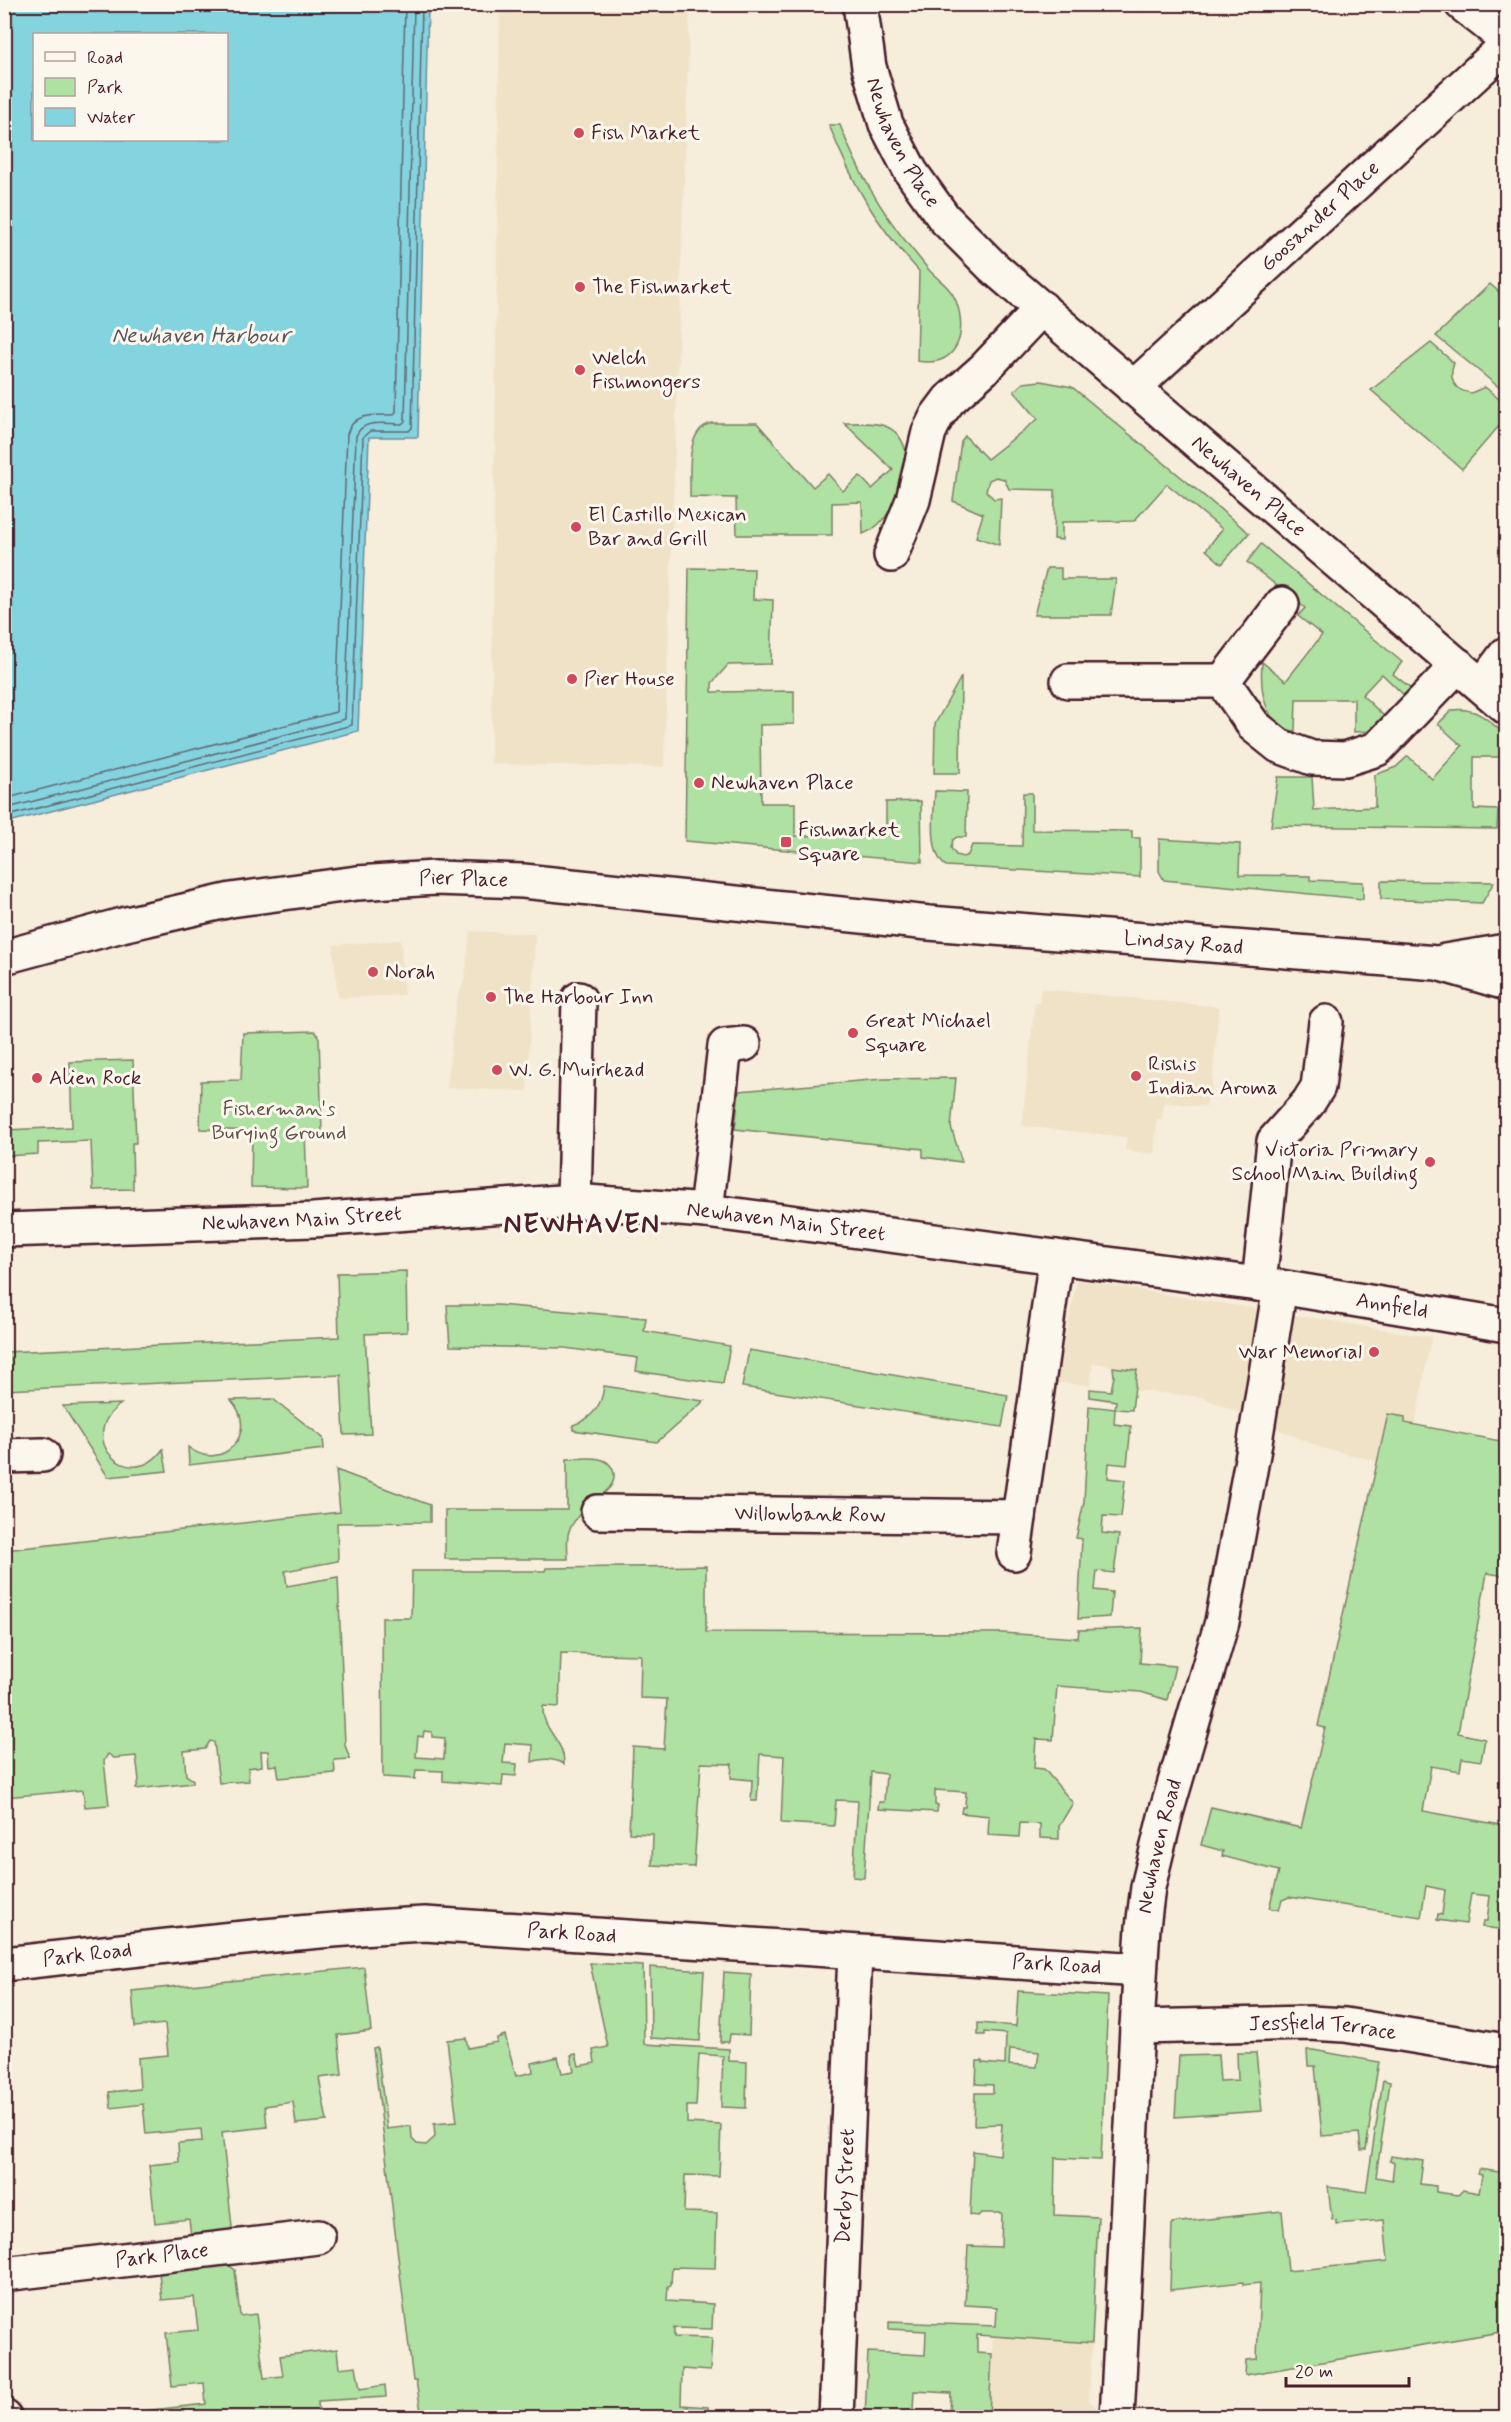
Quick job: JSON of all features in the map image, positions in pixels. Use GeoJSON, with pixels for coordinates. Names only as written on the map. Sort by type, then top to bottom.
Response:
{"type":"FeatureCollection","features":[{"type":"Feature","properties":{"kind":"street","name":"Newhaven Place"},"geometry":{"type":"LineString","coordinates":[[860,4],[869,67],[886,124],[911,172],[944,218],[993,267],[1494,696]]}},
{"type":"Feature","properties":{"kind":"street"},"geometry":{"type":"LineString","coordinates":[[1462,4],[1506,39]]}},
{"type":"Feature","properties":{"kind":"street","name":"Goosander Place"},"geometry":{"type":"LineString","coordinates":[[1133,388],[1506,46]]}},
{"type":"Feature","properties":{"kind":"street"},"geometry":{"type":"LineString","coordinates":[[891,555],[913,500],[929,432],[937,416],[949,400],[984,369],[1042,308]]}},
{"type":"Feature","properties":{"kind":"street"},"geometry":{"type":"LineString","coordinates":[[1223,681],[1282,604]]}},
{"type":"Feature","properties":{"kind":"street"},"geometry":{"type":"LineString","coordinates":[[1494,696],[1506,654]]}},
{"type":"Feature","properties":{"kind":"street"},"geometry":{"type":"LineString","coordinates":[[1223,681],[1254,726],[1279,746],[1312,758],[1345,759],[1377,749],[1458,664]]}},
{"type":"Feature","properties":{"kind":"street"},"geometry":{"type":"LineString","coordinates":[[1068,681],[1223,681]]}},
{"type":"Feature","properties":{"kind":"street","name":"Pier Place"},"geometry":{"type":"LineString","coordinates":[[4,957],[133,922],[231,900],[357,883],[435,878],[587,886],[929,923]]}},
{"type":"Feature","properties":{"kind":"street","name":"Lindsay Road"},"geometry":{"type":"LineString","coordinates":[[929,923],[1437,963],[1506,983]]}},
{"type":"Feature","properties":{"kind":"street","name":"Lindsay Road"},"geometry":{"type":"LineString","coordinates":[[1437,963],[1506,951]]}},
{"type":"Feature","properties":{"kind":"street"},"geometry":{"type":"LineString","coordinates":[[574,1201],[579,999]]}},
{"type":"Feature","properties":{"kind":"street","name":"Newhaven Road"},"geometry":{"type":"LineString","coordinates":[[1117,2418],[1143,1927],[1153,1866],[1166,1814],[1222,1622],[1235,1561],[1269,1286],[1274,1141],[1308,1103],[1318,1087],[1326,1022]]}},
{"type":"Feature","properties":{"kind":"street"},"geometry":{"type":"LineString","coordinates":[[706,1211],[725,1046],[744,1044]]}},
{"type":"Feature","properties":{"kind":"street","name":"Newhaven Main Street"},"geometry":{"type":"LineString","coordinates":[[4,1230],[313,1220],[574,1201],[706,1211],[1269,1286]]}},
{"type":"Feature","properties":{"kind":"street"},"geometry":{"type":"LineString","coordinates":[[1014,1553],[1056,1257]]}},
{"type":"Feature","properties":{"kind":"street","name":"Annfield"},"geometry":{"type":"LineString","coordinates":[[1269,1286],[1506,1325]]}},
{"type":"Feature","properties":{"kind":"street"},"geometry":{"type":"LineString","coordinates":[[4,1456],[43,1455]]}},
{"type":"Feature","properties":{"kind":"street","name":"Willowbank Row"},"geometry":{"type":"LineString","coordinates":[[598,1512],[1019,1517]]}},
{"type":"Feature","properties":{"kind":"street","name":"Park Road"},"geometry":{"type":"LineString","coordinates":[[4,1964],[218,1941],[378,1926],[425,1924],[1140,1970]]}},
{"type":"Feature","properties":{"kind":"street","name":"Derby Street"},"geometry":{"type":"LineString","coordinates":[[836,2418],[855,1953]]}},
{"type":"Feature","properties":{"kind":"street","name":"Jessfield Terrace"},"geometry":{"type":"LineString","coordinates":[[1137,2027],[1310,2023],[1345,2025],[1506,2050]]}},
{"type":"Feature","properties":{"kind":"street","name":"Park Place"},"geometry":{"type":"LineString","coordinates":[[4,2274],[318,2237]]}},
{"type":"Feature","properties":{"kind":"shaded area"},"geometry":{"type":"Polygon","coordinates":[[[500,5],[690,5],[664,767],[491,764],[500,5]]]}},
{"type":"Feature","properties":{"kind":"shaded area"},"geometry":{"type":"Polygon","coordinates":[[[470,931],[535,934],[527,1091],[447,1088],[456,1002],[465,979],[470,931]]]}},
{"type":"Feature","properties":{"kind":"shaded area"},"geometry":{"type":"Polygon","coordinates":[[[401,940],[404,995],[338,998],[333,945],[401,940]]]}},
{"type":"Feature","properties":{"kind":"shaded area"},"geometry":{"type":"Polygon","coordinates":[[[1041,989],[1219,1007],[1211,1094],[1208,1094],[1206,1107],[1164,1102],[1162,1119],[1157,1119],[1154,1154],[1125,1150],[1127,1137],[1022,1126],[1035,1002],[1039,1003],[1041,989]]]}},
{"type":"Feature","properties":{"kind":"shaded area"},"geometry":{"type":"Polygon","coordinates":[[[1077,1280],[1431,1337],[1415,1425],[1388,1415],[1377,1461],[1322,1448],[1202,1397],[1134,1390],[1136,1370],[1093,1363],[1090,1385],[1056,1383],[1077,1280]]]}},
{"type":"Feature","properties":{"kind":"shaded area"},"geometry":{"type":"Polygon","coordinates":[[[993,2336],[1092,2343],[1089,2400],[1105,2417],[989,2418],[993,2336]]]}},
{"type":"Feature","properties":{"kind":"green space"},"geometry":{"type":"Polygon","coordinates":[[[829,125],[840,125],[862,174],[900,234],[954,296],[961,325],[960,336],[951,354],[942,359],[931,362],[917,361],[919,271],[866,202],[829,125]]]}},
{"type":"Feature","properties":{"kind":"green space"},"geometry":{"type":"Polygon","coordinates":[[[1490,284],[1506,298],[1506,393],[1436,336],[1490,284]]]}},
{"type":"Feature","properties":{"kind":"green space"},"geometry":{"type":"Polygon","coordinates":[[[1431,343],[1454,363],[1452,379],[1460,390],[1471,393],[1485,387],[1506,405],[1506,418],[1462,469],[1371,390],[1431,343]]]}},
{"type":"Feature","properties":{"kind":"green space"},"geometry":{"type":"Polygon","coordinates":[[[1041,381],[1072,387],[1249,533],[1222,564],[1206,550],[1222,529],[1167,484],[1134,521],[1062,522],[1062,540],[1054,539],[1055,490],[1009,489],[1004,479],[996,477],[989,480],[986,491],[994,499],[1001,498],[999,545],[976,537],[983,514],[953,501],[961,441],[965,436],[987,459],[1038,419],[1014,391],[1023,383],[1041,381]]]}},
{"type":"Feature","properties":{"kind":"green space"},"geometry":{"type":"Polygon","coordinates":[[[712,423],[757,423],[813,487],[828,474],[843,491],[860,476],[872,489],[893,470],[844,423],[874,423],[890,428],[902,441],[906,452],[899,489],[890,511],[874,528],[863,534],[862,502],[832,503],[832,535],[737,535],[736,498],[690,497],[693,443],[703,427],[712,423]]]}},
{"type":"Feature","properties":{"kind":"green space"},"geometry":{"type":"Polygon","coordinates":[[[1261,544],[1402,662],[1393,674],[1412,689],[1406,697],[1382,674],[1362,695],[1386,718],[1375,731],[1354,732],[1354,699],[1296,699],[1295,731],[1284,728],[1270,714],[1263,694],[1262,662],[1286,681],[1322,635],[1298,616],[1305,608],[1247,562],[1261,544]]]}},
{"type":"Feature","properties":{"kind":"green space"},"geometry":{"type":"Polygon","coordinates":[[[689,568],[754,569],[753,599],[773,600],[771,664],[728,665],[712,683],[712,692],[794,691],[794,724],[760,725],[761,803],[795,803],[795,836],[886,835],[886,802],[921,801],[922,862],[685,841],[689,568]]]}},
{"type":"Feature","properties":{"kind":"green space"},"geometry":{"type":"Polygon","coordinates":[[[1047,568],[1061,568],[1061,579],[1116,579],[1111,615],[1034,615],[1047,568]]]}},
{"type":"Feature","properties":{"kind":"green space"},"geometry":{"type":"Polygon","coordinates":[[[961,677],[960,773],[934,773],[935,724],[961,677]]]}},
{"type":"Feature","properties":{"kind":"green space"},"geometry":{"type":"Polygon","coordinates":[[[1452,710],[1476,713],[1506,736],[1506,757],[1474,757],[1474,809],[1498,810],[1497,829],[1271,826],[1278,777],[1312,777],[1314,810],[1375,807],[1375,775],[1396,767],[1408,756],[1432,779],[1462,746],[1438,724],[1452,710]]]}},
{"type":"Feature","properties":{"kind":"green space"},"geometry":{"type":"Polygon","coordinates":[[[935,791],[967,792],[966,837],[957,837],[953,840],[951,848],[956,855],[963,857],[968,855],[972,845],[1022,846],[1023,793],[1032,793],[1032,830],[1132,831],[1132,838],[1140,838],[1140,877],[946,866],[940,860],[934,842],[935,791]]]}},
{"type":"Feature","properties":{"kind":"green space"},"geometry":{"type":"Polygon","coordinates":[[[1159,839],[1240,844],[1239,875],[1310,876],[1310,880],[1363,882],[1363,899],[1164,880],[1159,871],[1159,839]]]}},
{"type":"Feature","properties":{"kind":"green space"},"geometry":{"type":"Polygon","coordinates":[[[1381,881],[1494,882],[1482,903],[1381,899],[1381,881]]]}},
{"type":"Feature","properties":{"kind":"green space","name":"Fisherman's Burying Ground"},"geometry":{"type":"Polygon","coordinates":[[[315,1031],[319,1038],[322,1132],[305,1132],[307,1188],[251,1187],[252,1131],[200,1129],[201,1081],[241,1080],[243,1033],[315,1031]]]}},
{"type":"Feature","properties":{"kind":"green space"},"geometry":{"type":"Polygon","coordinates":[[[133,1060],[136,1143],[132,1143],[133,1189],[93,1190],[91,1141],[38,1143],[38,1154],[5,1156],[5,1130],[72,1127],[70,1062],[133,1060]]]}},
{"type":"Feature","properties":{"kind":"green space"},"geometry":{"type":"Polygon","coordinates":[[[956,1078],[951,1127],[962,1162],[923,1157],[923,1149],[735,1129],[739,1091],[883,1079],[956,1078]]]}},
{"type":"Feature","properties":{"kind":"green space"},"geometry":{"type":"Polygon","coordinates":[[[406,1271],[407,1332],[365,1334],[371,1434],[344,1435],[341,1375],[5,1390],[5,1352],[339,1337],[337,1273],[406,1271]]]}},
{"type":"Feature","properties":{"kind":"green space"},"geometry":{"type":"Polygon","coordinates":[[[447,1305],[497,1305],[646,1318],[644,1331],[730,1346],[723,1384],[636,1371],[638,1358],[565,1348],[450,1346],[447,1305]]]}},
{"type":"Feature","properties":{"kind":"green space"},"geometry":{"type":"Polygon","coordinates":[[[749,1350],[1008,1395],[1002,1427],[742,1387],[749,1350]]]}},
{"type":"Feature","properties":{"kind":"green space"},"geometry":{"type":"Polygon","coordinates":[[[1113,1367],[1137,1370],[1132,1410],[1115,1409],[1116,1401],[1090,1397],[1090,1389],[1111,1391],[1113,1367]]]}},
{"type":"Feature","properties":{"kind":"green space"},"geometry":{"type":"Polygon","coordinates":[[[604,1386],[704,1401],[657,1442],[573,1430],[573,1425],[586,1419],[595,1411],[601,1400],[604,1386]]]}},
{"type":"Feature","properties":{"kind":"green space"},"geometry":{"type":"Polygon","coordinates":[[[273,1399],[323,1438],[324,1449],[189,1465],[188,1447],[201,1454],[213,1456],[224,1453],[233,1446],[242,1425],[239,1413],[231,1400],[273,1399]]]}},
{"type":"Feature","properties":{"kind":"green space"},"geometry":{"type":"Polygon","coordinates":[[[121,1404],[108,1418],[103,1432],[104,1445],[112,1456],[123,1464],[136,1466],[150,1462],[163,1449],[167,1471],[108,1477],[63,1406],[121,1404]]]}},
{"type":"Feature","properties":{"kind":"green space"},"geometry":{"type":"Polygon","coordinates":[[[1089,1406],[1115,1409],[1114,1424],[1131,1426],[1127,1465],[1109,1463],[1108,1478],[1125,1480],[1121,1517],[1103,1516],[1102,1533],[1119,1535],[1114,1573],[1097,1571],[1095,1590],[1112,1592],[1110,1617],[1078,1619],[1082,1539],[1076,1538],[1084,1502],[1089,1406]]]}},
{"type":"Feature","properties":{"kind":"green space"},"geometry":{"type":"Polygon","coordinates":[[[1388,1414],[1405,1417],[1405,1423],[1506,1442],[1506,1576],[1487,1573],[1458,1733],[1485,1739],[1481,1761],[1462,1758],[1460,1771],[1431,1766],[1423,1811],[1506,1826],[1506,1930],[1482,1927],[1483,1921],[1487,1921],[1490,1896],[1471,1894],[1466,1924],[1437,1920],[1438,1914],[1442,1915],[1445,1890],[1426,1886],[1421,1917],[1289,1897],[1282,1900],[1279,1910],[1269,1908],[1279,1871],[1222,1856],[1223,1851],[1201,1845],[1211,1807],[1301,1828],[1325,1728],[1318,1726],[1388,1414]]]}},
{"type":"Feature","properties":{"kind":"green space"},"geometry":{"type":"Polygon","coordinates":[[[567,1459],[600,1459],[610,1465],[614,1476],[611,1486],[588,1505],[569,1531],[568,1559],[445,1559],[445,1510],[567,1510],[567,1459]]]}},
{"type":"Feature","properties":{"kind":"green space"},"geometry":{"type":"Polygon","coordinates":[[[336,1470],[430,1505],[430,1522],[337,1523],[338,1561],[285,1571],[287,1586],[338,1577],[345,1745],[350,1759],[334,1760],[335,1773],[279,1778],[277,1765],[269,1766],[268,1751],[261,1751],[262,1766],[248,1768],[249,1781],[219,1783],[214,1742],[210,1741],[205,1749],[184,1751],[186,1775],[193,1780],[193,1783],[136,1789],[139,1780],[136,1756],[114,1758],[108,1754],[104,1761],[109,1805],[85,1807],[83,1790],[5,1797],[5,1550],[340,1512],[336,1470]]]}},
{"type":"Feature","properties":{"kind":"green space"},"geometry":{"type":"Polygon","coordinates":[[[706,1566],[706,1632],[1002,1633],[1078,1638],[1079,1630],[1142,1628],[1140,1663],[1175,1666],[1167,1700],[1141,1692],[1057,1686],[1053,1740],[1036,1739],[1034,1768],[1044,1769],[1073,1803],[1059,1826],[1059,1839],[1040,1838],[1040,1824],[1020,1823],[1019,1837],[988,1835],[989,1816],[961,1813],[962,1807],[965,1807],[966,1792],[935,1790],[937,1812],[878,1809],[879,1802],[884,1802],[886,1774],[871,1772],[864,1878],[853,1877],[858,1801],[836,1800],[834,1826],[781,1823],[784,1756],[760,1754],[757,1801],[751,1801],[752,1780],[731,1778],[732,1764],[701,1763],[694,1867],[652,1865],[653,1834],[629,1833],[633,1747],[664,1749],[667,1699],[640,1698],[641,1655],[561,1653],[559,1707],[543,1706],[543,1715],[561,1748],[564,1764],[548,1759],[532,1762],[533,1745],[505,1743],[503,1763],[517,1764],[516,1776],[503,1775],[502,1786],[443,1781],[443,1771],[416,1770],[415,1779],[383,1777],[382,1618],[411,1618],[412,1571],[545,1571],[546,1568],[706,1566]],[[424,1731],[423,1737],[418,1736],[416,1757],[444,1759],[445,1738],[432,1737],[432,1732],[424,1731]]]}},
{"type":"Feature","properties":{"kind":"green space"},"geometry":{"type":"Polygon","coordinates":[[[590,1963],[643,1966],[644,2044],[729,2049],[729,2061],[747,2062],[746,2108],[721,2107],[723,2056],[699,2054],[696,2106],[687,2106],[687,2123],[721,2125],[719,2176],[685,2175],[684,2212],[717,2213],[715,2268],[672,2267],[667,2301],[713,2304],[712,2329],[674,2328],[674,2337],[712,2338],[710,2371],[682,2369],[681,2405],[708,2407],[708,2417],[466,2418],[464,2409],[446,2411],[447,2417],[422,2417],[416,2381],[413,2381],[373,2048],[377,2047],[387,2129],[411,2126],[412,2139],[417,2144],[426,2145],[435,2137],[434,2124],[457,2122],[447,2040],[466,2038],[468,2048],[497,2042],[497,2038],[505,2035],[516,2076],[533,2072],[532,2063],[558,2057],[562,2073],[574,2071],[571,2055],[576,2054],[579,2066],[595,2063],[593,2050],[608,2047],[590,1963]]]}},
{"type":"Feature","properties":{"kind":"green space"},"geometry":{"type":"Polygon","coordinates":[[[364,1967],[371,2031],[338,2035],[342,2075],[319,2078],[327,2121],[296,2124],[293,2102],[265,2106],[267,2127],[222,2132],[231,2231],[191,2236],[189,2219],[155,2223],[149,2165],[179,2162],[178,2143],[202,2141],[201,2129],[146,2134],[143,2104],[111,2108],[109,2092],[140,2089],[138,2058],[168,2055],[165,2024],[135,2027],[132,1991],[364,1967]]]}},
{"type":"Feature","properties":{"kind":"green space"},"geometry":{"type":"Polygon","coordinates":[[[650,1967],[704,1971],[700,2041],[651,2038],[650,1967]]]}},
{"type":"Feature","properties":{"kind":"green space"},"geometry":{"type":"Polygon","coordinates":[[[724,1972],[751,1974],[749,2035],[730,2034],[729,2042],[720,2042],[724,1972]]]}},
{"type":"Feature","properties":{"kind":"green space"},"geometry":{"type":"Polygon","coordinates":[[[1018,1991],[1108,1996],[1101,2160],[1055,2158],[1054,2215],[1098,2217],[1092,2343],[977,2335],[977,2353],[992,2354],[989,2417],[947,2417],[950,2412],[951,2393],[914,2391],[913,2411],[916,2417],[865,2417],[868,2352],[925,2355],[926,2331],[889,2329],[889,2322],[996,2326],[997,2307],[965,2305],[968,2246],[1001,2247],[1002,2213],[970,2215],[973,2151],[1000,2155],[1002,2124],[974,2125],[975,2093],[993,2093],[993,2085],[976,2084],[977,2061],[1005,2065],[1006,2034],[985,2032],[985,2035],[978,2035],[978,2023],[1016,2026],[1018,1991]],[[1010,2049],[1009,2065],[1037,2067],[1039,2052],[1010,2049]]]}},
{"type":"Feature","properties":{"kind":"green space"},"geometry":{"type":"Polygon","coordinates":[[[1307,2050],[1379,2062],[1366,2149],[1361,2150],[1359,2133],[1322,2136],[1315,2066],[1308,2066],[1307,2050]]]}},
{"type":"Feature","properties":{"kind":"green space"},"geometry":{"type":"Polygon","coordinates":[[[1237,2053],[1256,2053],[1262,2111],[1175,2117],[1179,2056],[1218,2055],[1220,2081],[1238,2080],[1237,2053]]]}},
{"type":"Feature","properties":{"kind":"green space"},"geometry":{"type":"Polygon","coordinates":[[[1383,2080],[1390,2082],[1376,2177],[1392,2180],[1394,2163],[1390,2161],[1391,2156],[1423,2161],[1420,2184],[1436,2186],[1436,2192],[1458,2195],[1463,2190],[1479,2193],[1482,2175],[1478,2174],[1479,2169],[1506,2173],[1506,2255],[1503,2256],[1506,2279],[1506,2331],[1245,2375],[1246,2360],[1257,2359],[1260,2283],[1243,2285],[1243,2282],[1170,2290],[1172,2223],[1282,2211],[1288,2271],[1388,2261],[1384,2220],[1336,2224],[1336,2220],[1332,2219],[1328,2187],[1366,2192],[1383,2080]]]}},
{"type":"Feature","properties":{"kind":"green space"},"geometry":{"type":"Polygon","coordinates":[[[223,2265],[235,2270],[240,2316],[256,2314],[264,2378],[283,2376],[280,2356],[337,2349],[339,2368],[356,2366],[360,2389],[385,2385],[386,2397],[318,2401],[319,2417],[106,2417],[106,2415],[206,2404],[204,2383],[172,2386],[166,2333],[198,2330],[194,2297],[162,2300],[159,2273],[223,2265]]]}},
{"type":"Feature","properties":{"kind":"water","name":"Newhaven Harbour"},"geometry":{"type":"Polygon","coordinates":[[[5,4],[428,5],[418,437],[369,437],[358,731],[5,823],[5,4]]]}},
{"type":"Feature","properties":{"kind":"place","name":"Fish Market"},"geometry":{"type":"Point","coordinates":[579,133]}},
{"type":"Feature","properties":{"kind":"place","name":"The Fishmarket"},"geometry":{"type":"Point","coordinates":[580,287]}},
{"type":"Feature","properties":{"kind":"place","name":"Welch Fishmongers"},"geometry":{"type":"Point","coordinates":[580,370]}},
{"type":"Feature","properties":{"kind":"place","name":"El Castillo Mexican Bar and Grill"},"geometry":{"type":"Point","coordinates":[576,527]}},
{"type":"Feature","properties":{"kind":"place","name":"Pier House"},"geometry":{"type":"Point","coordinates":[572,679]}},
{"type":"Feature","properties":{"kind":"place","name":"Newhaven Place"},"geometry":{"type":"Point","coordinates":[699,783]}},
{"type":"Feature","properties":{"kind":"place","name":"Fishmarket Square"},"geometry":{"type":"Point","coordinates":[786,842]}},
{"type":"Feature","properties":{"kind":"place","name":"Norah"},"geometry":{"type":"Point","coordinates":[373,972]}},
{"type":"Feature","properties":{"kind":"place","name":"The Harbour Inn"},"geometry":{"type":"Point","coordinates":[491,997]}},
{"type":"Feature","properties":{"kind":"place","name":"Great Michael Square"},"geometry":{"type":"Point","coordinates":[853,1033]}},
{"type":"Feature","properties":{"kind":"place","name":"W. G. Muirhead"},"geometry":{"type":"Point","coordinates":[497,1070]}},
{"type":"Feature","properties":{"kind":"place","name":"Rishis Indian Aroma"},"geometry":{"type":"Point","coordinates":[1136,1076]}},
{"type":"Feature","properties":{"kind":"place","name":"Alien Rock"},"geometry":{"type":"Point","coordinates":[37,1078]}},
{"type":"Feature","properties":{"kind":"place","name":"Victoria Primary School Main Building"},"geometry":{"type":"Point","coordinates":[1430,1162]}},
{"type":"Feature","properties":{"kind":"place","name":"War Memorial"},"geometry":{"type":"Point","coordinates":[1374,1352]}},
{"type":"Feature","properties":{"kind":"district","name":"NEWHAVEN"},"geometry":{"type":"Point","coordinates":[582,1224]}}]}
